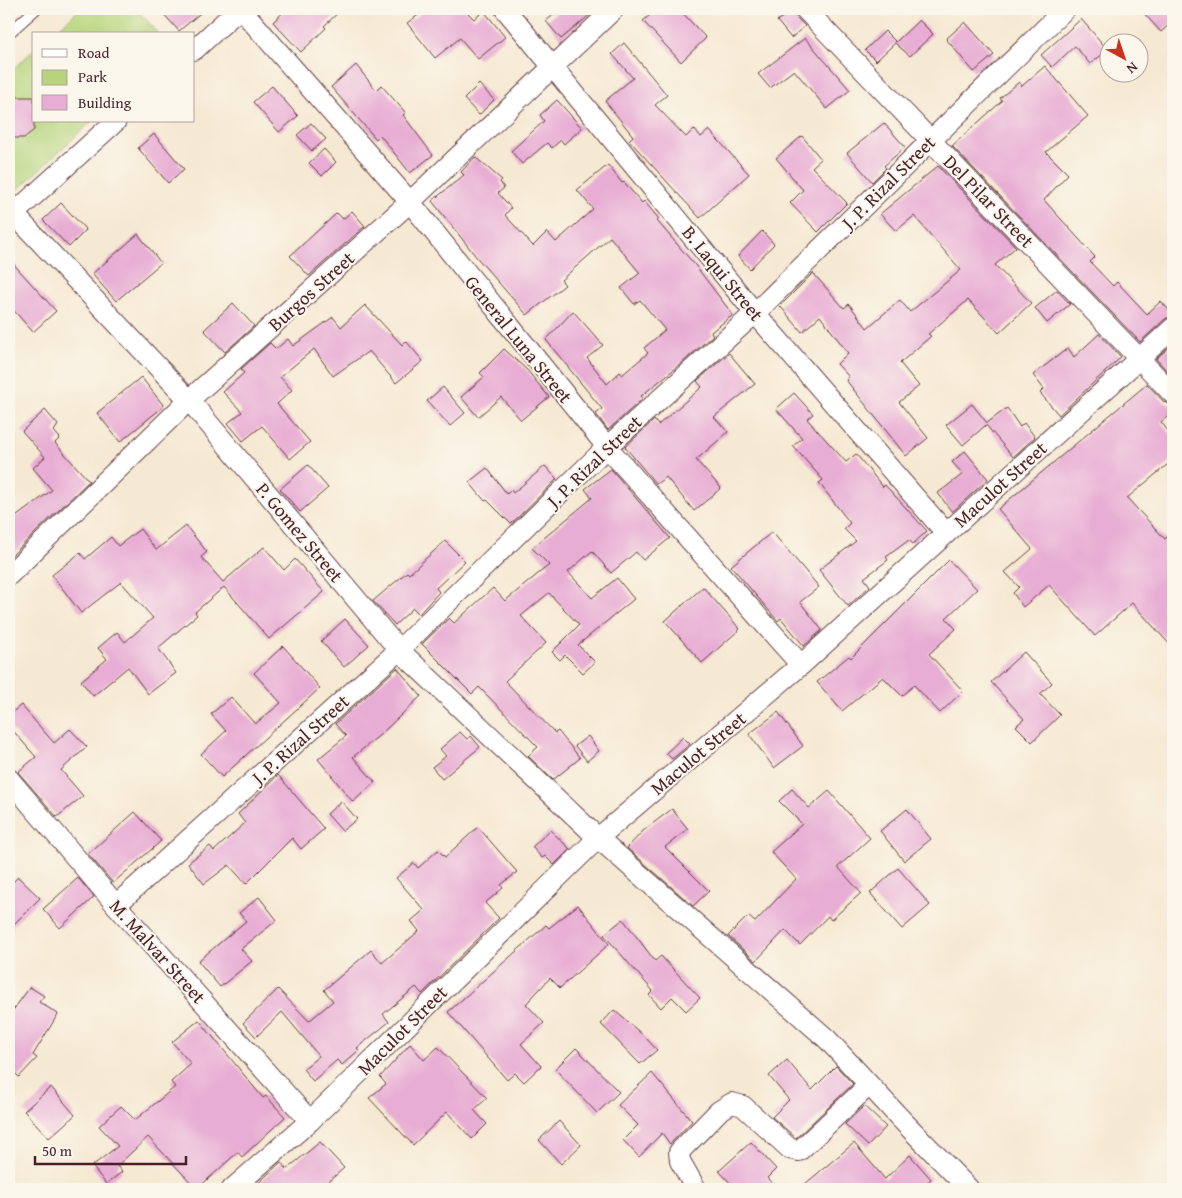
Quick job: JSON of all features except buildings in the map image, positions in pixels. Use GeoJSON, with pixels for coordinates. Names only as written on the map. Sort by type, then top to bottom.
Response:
{"type":"FeatureCollection","features":[{"type":"Feature","properties":{"kind":"street"},"geometry":{"type":"LineString","coordinates":[[195,49],[240,9]]}},
{"type":"Feature","properties":{"kind":"street","name":"General Luna Street"},"geometry":{"type":"LineString","coordinates":[[240,9],[410,202],[607,447],[801,665]]}},
{"type":"Feature","properties":{"kind":"street","name":"B. Laqui Street"},"geometry":{"type":"LineString","coordinates":[[505,9],[553,65],[755,313],[946,533]]}},
{"type":"Feature","properties":{"kind":"street","name":"Burgos Street"},"geometry":{"type":"LineString","coordinates":[[9,575],[189,400],[410,202],[614,9]]}},
{"type":"Feature","properties":{"kind":"street","name":"Del Pilar Street"},"geometry":{"type":"LineString","coordinates":[[805,9],[1173,394]]}},
{"type":"Feature","properties":{"kind":"street","name":"J. P. Rizal Street"},"geometry":{"type":"LineString","coordinates":[[116,905],[399,650],[607,447],[755,313],[1065,9]]}},
{"type":"Feature","properties":{"kind":"street"},"geometry":{"type":"LineString","coordinates":[[10,214],[115,122]]}},
{"type":"Feature","properties":{"kind":"street","name":"P. Gomez Street"},"geometry":{"type":"LineString","coordinates":[[10,214],[189,400],[399,650],[598,838],[827,1039],[969,1189]]}},
{"type":"Feature","properties":{"kind":"street","name":"Maculot Street"},"geometry":{"type":"LineString","coordinates":[[232,1189],[310,1121],[598,838],[801,665],[1173,328]]}},
{"type":"Feature","properties":{"kind":"street","name":"M. Malvar Street"},"geometry":{"type":"LineString","coordinates":[[9,779],[116,905],[310,1121]]}},
{"type":"Feature","properties":{"kind":"street"},"geometry":{"type":"LineString","coordinates":[[696,1189],[680,1161],[679,1152],[719,1111],[732,1103],[743,1106],[790,1149],[799,1151],[869,1085]]}},
{"type":"Feature","properties":{"kind":"lane"},"geometry":{"type":"LineString","coordinates":[[9,33],[36,9]]}},
{"type":"Feature","properties":{"kind":"green space"},"geometry":{"type":"Polygon","coordinates":[[[80,9],[136,9],[157,32],[54,32],[80,9]]]}},
{"type":"Feature","properties":{"kind":"green space"},"geometry":{"type":"Polygon","coordinates":[[[32,52],[32,122],[91,122],[13,194],[9,190],[9,73],[32,52]]]}}]}
